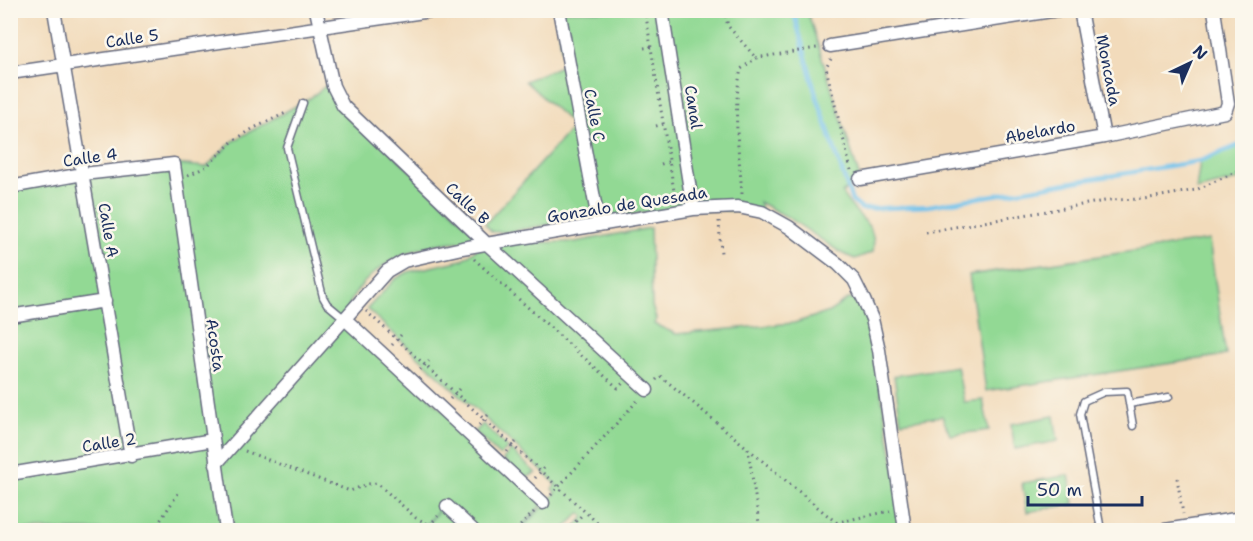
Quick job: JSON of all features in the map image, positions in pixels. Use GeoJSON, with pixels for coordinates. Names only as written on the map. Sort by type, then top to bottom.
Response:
{"type":"FeatureCollection","features":[{"type":"Feature","properties":{"kind":"street","name":"Calle A"},"geometry":{"type":"LineString","coordinates":[[54,10],[131,456]]}},
{"type":"Feature","properties":{"kind":"street","name":"Calle B"},"geometry":{"type":"LineString","coordinates":[[316,10],[333,86],[342,106],[486,243],[647,390]]}},
{"type":"Feature","properties":{"kind":"street","name":"Calle 5"},"geometry":{"type":"LineString","coordinates":[[10,73],[437,10]]}},
{"type":"Feature","properties":{"kind":"street","name":"Calle C"},"geometry":{"type":"LineString","coordinates":[[559,10],[599,225]]}},
{"type":"Feature","properties":{"kind":"street","name":"Canal"},"geometry":{"type":"LineString","coordinates":[[662,10],[693,209]]}},
{"type":"Feature","properties":{"kind":"street"},"geometry":{"type":"LineString","coordinates":[[835,45],[1058,10]]}},
{"type":"Feature","properties":{"kind":"street","name":"Moncada"},"geometry":{"type":"LineString","coordinates":[[1080,10],[1104,137]]}},
{"type":"Feature","properties":{"kind":"street","name":"Abelardo"},"geometry":{"type":"LineString","coordinates":[[860,179],[1104,137],[1225,112],[1228,104],[1214,10]]}},
{"type":"Feature","properties":{"kind":"street","name":"Calle 4"},"geometry":{"type":"LineString","coordinates":[[10,187],[83,174],[174,164]]}},
{"type":"Feature","properties":{"kind":"street","name":"Acosta"},"geometry":{"type":"LineString","coordinates":[[174,164],[226,531]]}},
{"type":"Feature","properties":{"kind":"street","name":"Gonzalo de Quesada"},"geometry":{"type":"LineString","coordinates":[[216,464],[387,271],[404,261],[486,243],[693,209],[743,208],[762,212],[789,226],[838,264],[854,280],[872,319],[879,350],[905,531]]}},
{"type":"Feature","properties":{"kind":"street"},"geometry":{"type":"LineString","coordinates":[[10,316],[105,301]]}},
{"type":"Feature","properties":{"kind":"street"},"geometry":{"type":"LineString","coordinates":[[345,319],[543,503]]}},
{"type":"Feature","properties":{"kind":"street","name":"Calle 2"},"geometry":{"type":"LineString","coordinates":[[10,474],[131,456],[213,440]]}},
{"type":"Feature","properties":{"kind":"street"},"geometry":{"type":"LineString","coordinates":[[447,506],[473,531]]}},
{"type":"Feature","properties":{"kind":"street"},"geometry":{"type":"LineString","coordinates":[[1174,529],[1242,518]]}},
{"type":"Feature","properties":{"kind":"lane"},"geometry":{"type":"LineString","coordinates":[[303,103],[286,148],[323,297],[327,304],[345,319]]}},
{"type":"Feature","properties":{"kind":"lane"},"geometry":{"type":"LineString","coordinates":[[1101,531],[1080,414],[1084,401],[1104,392],[1127,391],[1133,426]]}},
{"type":"Feature","properties":{"kind":"lane"},"geometry":{"type":"LineString","coordinates":[[1129,404],[1169,397]]}},
{"type":"Feature","properties":{"kind":"path"},"geometry":{"type":"LineString","coordinates":[[645,10],[674,192]]}},
{"type":"Feature","properties":{"kind":"path"},"geometry":{"type":"LineString","coordinates":[[724,10],[728,26],[756,58]]}},
{"type":"Feature","properties":{"kind":"path"},"geometry":{"type":"LineString","coordinates":[[835,45],[826,68],[854,178],[860,179]]}},
{"type":"Feature","properties":{"kind":"path"},"geometry":{"type":"LineString","coordinates":[[743,208],[735,121],[736,93],[741,69],[756,58],[816,48]]}},
{"type":"Feature","properties":{"kind":"path"},"geometry":{"type":"LineString","coordinates":[[176,182],[206,167],[233,141],[303,103]]}},
{"type":"Feature","properties":{"kind":"path"},"geometry":{"type":"LineString","coordinates":[[926,232],[1110,200],[1144,199],[1196,190],[1242,169]]}},
{"type":"Feature","properties":{"kind":"path"},"geometry":{"type":"LineString","coordinates":[[718,208],[721,254]]}},
{"type":"Feature","properties":{"kind":"path"},"geometry":{"type":"LineString","coordinates":[[462,248],[618,388],[631,375]]}},
{"type":"Feature","properties":{"kind":"path"},"geometry":{"type":"LineString","coordinates":[[358,304],[605,531]]}},
{"type":"Feature","properties":{"kind":"path"},"geometry":{"type":"LineString","coordinates":[[516,531],[660,376],[747,447],[761,462],[837,522]]}},
{"type":"Feature","properties":{"kind":"path"},"geometry":{"type":"LineString","coordinates":[[232,447],[350,491],[377,483],[416,519],[430,525]]}},
{"type":"Feature","properties":{"kind":"path"},"geometry":{"type":"LineString","coordinates":[[747,447],[760,531]]}},
{"type":"Feature","properties":{"kind":"path"},"geometry":{"type":"LineString","coordinates":[[1174,529],[1177,478]]}},
{"type":"Feature","properties":{"kind":"path"},"geometry":{"type":"LineString","coordinates":[[154,531],[179,492]]}},
{"type":"Feature","properties":{"kind":"path"},"geometry":{"type":"LineString","coordinates":[[425,531],[447,506]]}},
{"type":"Feature","properties":{"kind":"path"},"geometry":{"type":"LineString","coordinates":[[801,531],[902,508]]}},
{"type":"Feature","properties":{"kind":"path"},"geometry":{"type":"LineString","coordinates":[[567,531],[584,513]]}},
{"type":"Feature","properties":{"kind":"green space"},"geometry":{"type":"Polygon","coordinates":[[[807,10],[860,179],[842,193],[869,226],[874,242],[873,252],[855,259],[843,254],[789,218],[759,202],[762,212],[693,209],[594,217],[506,232],[492,232],[485,224],[574,126],[525,81],[563,65],[557,11],[807,10]]]}},
{"type":"Feature","properties":{"kind":"green space"},"geometry":{"type":"Polygon","coordinates":[[[332,81],[343,106],[486,243],[575,242],[650,228],[652,306],[656,319],[654,324],[676,334],[794,323],[829,312],[848,299],[864,300],[906,530],[572,530],[584,517],[580,513],[563,530],[520,530],[556,493],[552,489],[556,484],[367,309],[395,279],[408,272],[462,260],[485,243],[467,242],[430,246],[394,260],[378,270],[364,282],[352,299],[345,319],[543,503],[519,530],[423,530],[440,509],[421,530],[234,530],[229,500],[222,502],[226,530],[11,530],[11,187],[174,164],[206,167],[233,141],[310,98],[332,81]]]}},
{"type":"Feature","properties":{"kind":"green space"},"geometry":{"type":"Polygon","coordinates":[[[1242,144],[1242,179],[1196,190],[1200,161],[1242,144]]]}},
{"type":"Feature","properties":{"kind":"green space"},"geometry":{"type":"Polygon","coordinates":[[[1209,240],[1226,355],[986,391],[969,275],[1209,240]]]}},
{"type":"Feature","properties":{"kind":"green space"},"geometry":{"type":"Polygon","coordinates":[[[957,366],[964,402],[983,400],[989,430],[950,435],[942,416],[901,422],[894,376],[957,366]]]}},
{"type":"Feature","properties":{"kind":"green space"},"geometry":{"type":"Polygon","coordinates":[[[1054,416],[1058,441],[1015,449],[1011,424],[1054,416]]]}},
{"type":"Feature","properties":{"kind":"green space"},"geometry":{"type":"Polygon","coordinates":[[[483,424],[508,448],[500,456],[475,432],[483,424]]]}},
{"type":"Feature","properties":{"kind":"green space"},"geometry":{"type":"Polygon","coordinates":[[[511,450],[536,473],[523,479],[503,459],[511,450]]]}},
{"type":"Feature","properties":{"kind":"green space"},"geometry":{"type":"Polygon","coordinates":[[[1069,475],[1074,504],[1027,512],[1022,483],[1069,475]]]}},
{"type":"Feature","properties":{"kind":"waterway"},"geometry":{"type":"LineString","coordinates":[[793,10],[815,91],[852,201],[862,209],[928,206],[1200,161],[1242,144]]}}]}
